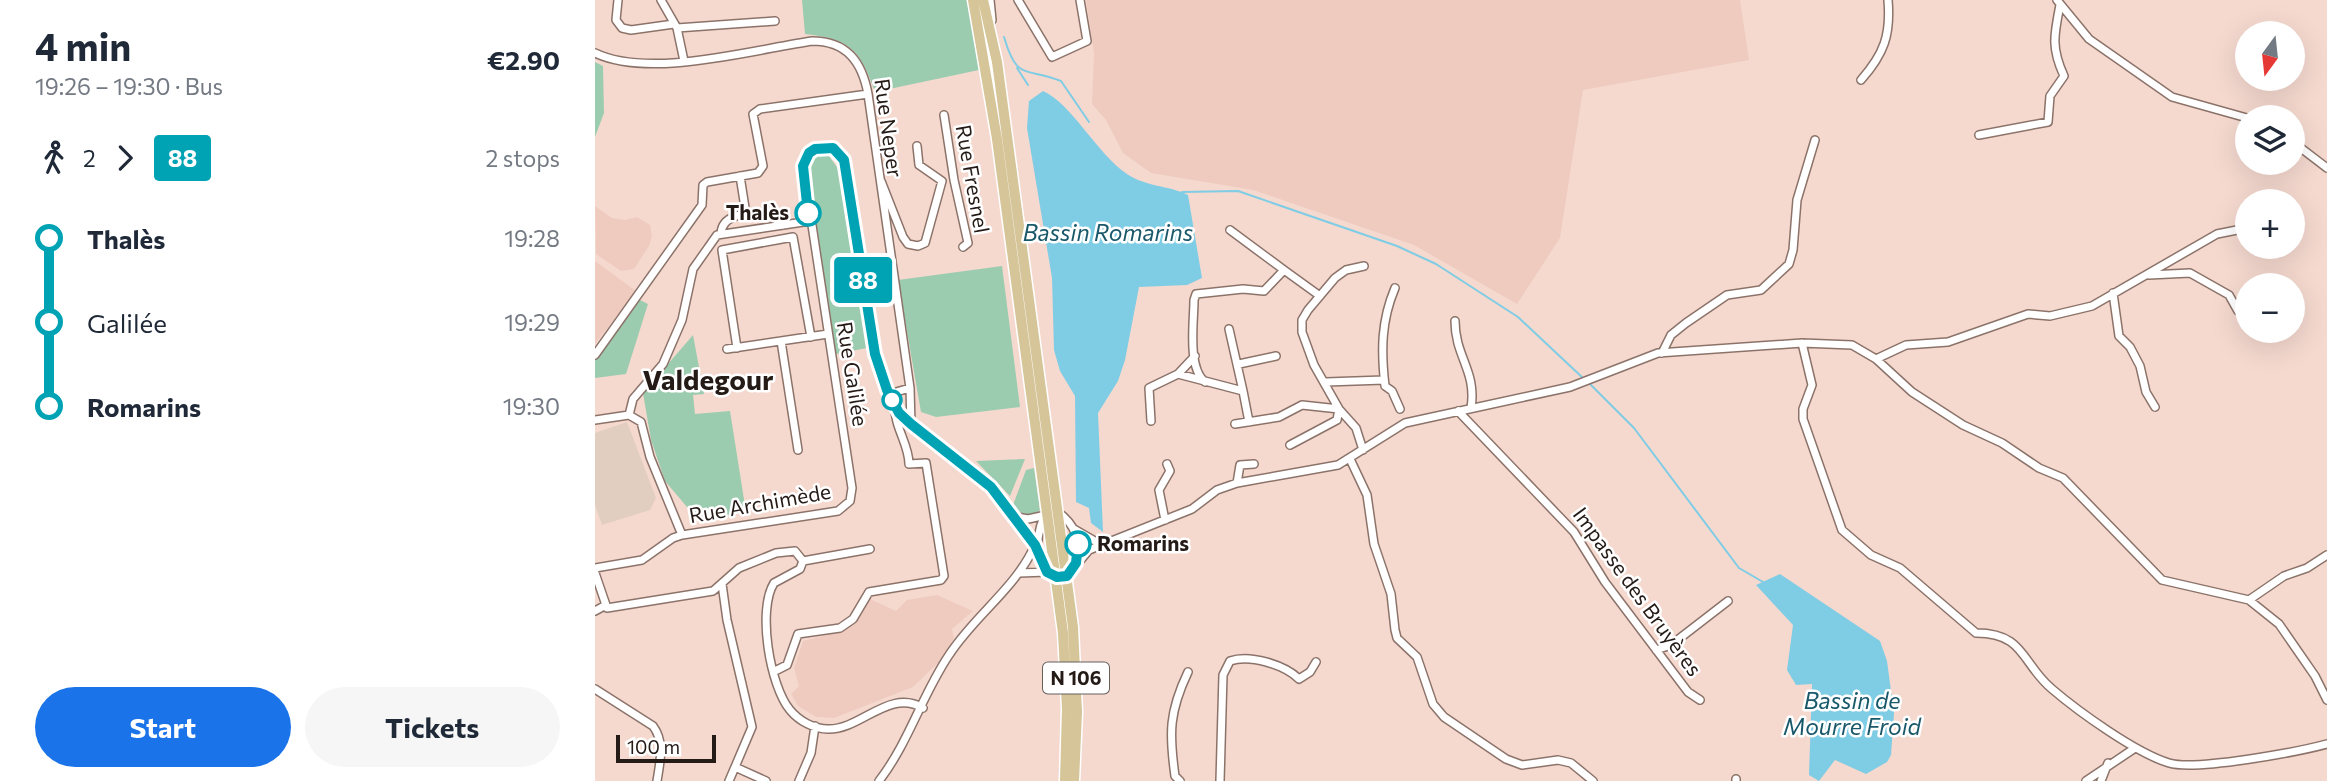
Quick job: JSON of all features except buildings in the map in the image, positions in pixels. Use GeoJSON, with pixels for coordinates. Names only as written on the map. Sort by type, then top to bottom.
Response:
{"type":"FeatureCollection","features":[{"type":"Feature","properties":{"kind":"main road","name":"N 106"},"geometry":{"type":"LineString","coordinates":[[973,0],[997,139],[1050,514]]}},
{"type":"Feature","properties":{"kind":"main road","name":"N 106"},"geometry":{"type":"LineString","coordinates":[[983,0],[997,62],[1057,575],[1066,675],[1065,781]]}},
{"type":"Feature","properties":{"kind":"main road","name":"N 106"},"geometry":{"type":"LineString","coordinates":[[1057,575],[1076,677],[1074,781]]}},
{"type":"Feature","properties":{"kind":"street"},"geometry":{"type":"LineString","coordinates":[[618,0],[616,20],[622,28],[631,30],[775,21]]}},
{"type":"Feature","properties":{"kind":"street"},"geometry":{"type":"LineString","coordinates":[[661,0],[675,26],[684,61]]}},
{"type":"Feature","properties":{"kind":"street"},"geometry":{"type":"LineString","coordinates":[[990,0],[997,62]]}},
{"type":"Feature","properties":{"kind":"street"},"geometry":{"type":"LineString","coordinates":[[1019,0],[1052,57],[1087,41],[1080,0]]}},
{"type":"Feature","properties":{"kind":"street"},"geometry":{"type":"LineString","coordinates":[[1861,80],[1887,44],[1890,26],[1888,0]]}},
{"type":"Feature","properties":{"kind":"street"},"geometry":{"type":"LineString","coordinates":[[2058,2],[2089,39],[2172,97],[2235,115]]}},
{"type":"Feature","properties":{"kind":"street"},"geometry":{"type":"LineString","coordinates":[[1979,135],[2014,125],[2048,122],[2050,96],[2064,76],[2055,56],[2053,37],[2058,2]]}},
{"type":"Feature","properties":{"kind":"street","name":"Rue Neper"},"geometry":{"type":"LineString","coordinates":[[595,53],[613,61],[640,66],[822,41],[837,45],[851,54],[862,69],[868,94],[910,388],[911,424]]}},
{"type":"Feature","properties":{"kind":"street"},"geometry":{"type":"LineString","coordinates":[[595,355],[702,205],[703,185],[758,173],[763,166],[753,114],[760,109],[868,94]]}},
{"type":"Feature","properties":{"kind":"street","name":"Rue Fresnel"},"geometry":{"type":"LineString","coordinates":[[944,115],[954,180],[968,243],[963,247]]}},
{"type":"Feature","properties":{"kind":"street"},"geometry":{"type":"LineString","coordinates":[[1019,573],[1057,575],[1100,544],[1192,509],[1217,490],[1237,483],[1324,469],[1350,459],[1405,423],[1587,382],[1663,350],[1671,335],[1727,295],[1761,290],[1789,264],[1793,250],[1797,200],[1815,140]]}},
{"type":"Feature","properties":{"kind":"street"},"geometry":{"type":"LineString","coordinates":[[917,146],[919,165],[941,181],[954,180]]}},
{"type":"Feature","properties":{"kind":"street","name":"Rue Galilée"},"geometry":{"type":"LineString","coordinates":[[850,501],[852,488],[803,166],[805,159],[815,149],[833,148],[844,160],[875,354],[889,394],[911,424]]}},
{"type":"Feature","properties":{"kind":"street"},"geometry":{"type":"LineString","coordinates":[[2305,151],[2327,168]]}},
{"type":"Feature","properties":{"kind":"street"},"geometry":{"type":"LineString","coordinates":[[878,174],[903,237],[908,244],[918,246],[925,243],[941,181]]}},
{"type":"Feature","properties":{"kind":"street"},"geometry":{"type":"LineString","coordinates":[[740,176],[746,214]]}},
{"type":"Feature","properties":{"kind":"street"},"geometry":{"type":"LineString","coordinates":[[595,420],[629,415],[633,399],[663,364],[677,331],[693,269],[730,217],[766,212],[783,225]]}},
{"type":"Feature","properties":{"kind":"street"},"geometry":{"type":"LineString","coordinates":[[721,233],[810,221]]}},
{"type":"Feature","properties":{"kind":"street"},"geometry":{"type":"LineString","coordinates":[[1230,230],[1319,296]]}},
{"type":"Feature","properties":{"kind":"street"},"geometry":{"type":"LineString","coordinates":[[1876,359],[1906,345],[1948,342],[2028,314],[2050,316],[2092,306],[2217,234],[2235,230]]}},
{"type":"Feature","properties":{"kind":"street"},"geometry":{"type":"LineString","coordinates":[[737,348],[722,250],[793,237],[811,337]]}},
{"type":"Feature","properties":{"kind":"street"},"geometry":{"type":"LineString","coordinates":[[1363,450],[1356,428],[1339,409],[1314,365],[1302,332],[1302,320],[1319,296],[1346,270],[1364,266]]}},
{"type":"Feature","properties":{"kind":"street"},"geometry":{"type":"LineString","coordinates":[[1205,382],[1198,373],[1195,356],[1193,300],[1196,294],[1243,289],[1264,291],[1284,270]]}},
{"type":"Feature","properties":{"kind":"street"},"geometry":{"type":"LineString","coordinates":[[2148,275],[2190,273],[2229,295],[2235,306]]}},
{"type":"Feature","properties":{"kind":"street"},"geometry":{"type":"LineString","coordinates":[[1395,288],[1383,321],[1384,380],[1401,408]]}},
{"type":"Feature","properties":{"kind":"street"},"geometry":{"type":"LineString","coordinates":[[2113,293],[2119,336],[2130,347],[2140,366],[2146,392],[2155,407]]}},
{"type":"Feature","properties":{"kind":"street"},"geometry":{"type":"LineString","coordinates":[[1455,321],[1455,341],[1473,382],[1471,408]]}},
{"type":"Feature","properties":{"kind":"street"},"geometry":{"type":"LineString","coordinates":[[1229,329],[1249,422]]}},
{"type":"Feature","properties":{"kind":"street"},"geometry":{"type":"LineString","coordinates":[[727,349],[828,334]]}},
{"type":"Feature","properties":{"kind":"street"},"geometry":{"type":"LineString","coordinates":[[781,341],[798,450]]}},
{"type":"Feature","properties":{"kind":"street"},"geometry":{"type":"LineString","coordinates":[[1663,350],[1675,354],[1801,342],[1852,345],[1876,359],[1912,392],[1963,425],[2002,443],[2039,468],[2063,478],[2162,580],[2249,600],[2279,624],[2315,676],[2327,700]]}},
{"type":"Feature","properties":{"kind":"street"},"geometry":{"type":"LineString","coordinates":[[1801,342],[1812,385],[1803,409],[1803,419],[1842,530],[1871,555],[1900,568],[1976,633],[1991,633],[2016,642],[2051,689],[2135,748],[2170,763],[2204,765],[2327,744]]}},
{"type":"Feature","properties":{"kind":"street"},"geometry":{"type":"LineString","coordinates":[[1151,421],[1149,388],[1178,374],[1195,356]]}},
{"type":"Feature","properties":{"kind":"street"},"geometry":{"type":"LineString","coordinates":[[1238,364],[1276,356]]}},
{"type":"Feature","properties":{"kind":"street"},"geometry":{"type":"LineString","coordinates":[[1178,374],[1243,391]]}},
{"type":"Feature","properties":{"kind":"street"},"geometry":{"type":"LineString","coordinates":[[1325,382],[1384,380]]}},
{"type":"Feature","properties":{"kind":"street"},"geometry":{"type":"LineString","coordinates":[[889,394],[910,388]]}},
{"type":"Feature","properties":{"kind":"street"},"geometry":{"type":"LineString","coordinates":[[775,671],[787,665],[798,634],[839,628],[853,619],[869,592],[941,580],[944,576],[926,463],[909,464],[909,452],[895,416],[895,405]]}},
{"type":"Feature","properties":{"kind":"street"},"geometry":{"type":"LineString","coordinates":[[1235,424],[1279,417],[1301,405],[1339,409]]}},
{"type":"Feature","properties":{"kind":"street"},"geometry":{"type":"LineString","coordinates":[[1290,445],[1336,420],[1339,409]]}},
{"type":"Feature","properties":{"kind":"street","name":"Impasse des Bruyères"},"geometry":{"type":"LineString","coordinates":[[1458,411],[1574,532],[1605,582],[1688,692],[1700,700]]}},
{"type":"Feature","properties":{"kind":"street","name":"Rue Archimède"},"geometry":{"type":"LineString","coordinates":[[629,415],[641,422],[650,457],[682,535],[838,511],[850,501]]}},
{"type":"Feature","properties":{"kind":"street"},"geometry":{"type":"LineString","coordinates":[[911,424],[984,481],[1017,517],[1057,575]]}},
{"type":"Feature","properties":{"kind":"street"},"geometry":{"type":"LineString","coordinates":[[1350,459],[1367,495],[1374,544],[1391,594],[1397,638],[1417,657],[1433,704],[1444,717],[1506,759],[1522,765],[1558,760],[1570,763],[1593,781]]}},
{"type":"Feature","properties":{"kind":"street"},"geometry":{"type":"LineString","coordinates":[[1165,520],[1159,491],[1170,471],[1167,464]]}},
{"type":"Feature","properties":{"kind":"street"},"geometry":{"type":"LineString","coordinates":[[1237,483],[1240,465],[1254,464]]}},
{"type":"Feature","properties":{"kind":"street"},"geometry":{"type":"LineString","coordinates":[[879,781],[899,755],[957,643],[1019,573],[1050,514]]}},
{"type":"Feature","properties":{"kind":"street"},"geometry":{"type":"LineString","coordinates":[[1017,517],[1050,514],[1100,544]]}},
{"type":"Feature","properties":{"kind":"street"},"geometry":{"type":"LineString","coordinates":[[1075,529],[1078,543],[1076,563]]}},
{"type":"Feature","properties":{"kind":"street"},"geometry":{"type":"LineString","coordinates":[[682,535],[673,538],[642,560],[595,571],[607,608],[713,591],[739,568],[776,553],[795,551],[803,561]]}},
{"type":"Feature","properties":{"kind":"street"},"geometry":{"type":"LineString","coordinates":[[870,549],[803,561],[796,573],[774,583],[767,598],[764,617],[775,671],[789,709],[798,719],[815,726],[841,727],[895,704],[911,703],[923,708]]}},
{"type":"Feature","properties":{"kind":"street"},"geometry":{"type":"LineString","coordinates":[[2249,600],[2284,576],[2307,568],[2327,555]]}},
{"type":"Feature","properties":{"kind":"street"},"geometry":{"type":"LineString","coordinates":[[722,584],[727,620],[752,727],[729,781]]}},
{"type":"Feature","properties":{"kind":"street"},"geometry":{"type":"LineString","coordinates":[[1656,650],[1671,645],[1728,601]]}},
{"type":"Feature","properties":{"kind":"street"},"geometry":{"type":"LineString","coordinates":[[595,611],[606,605]]}},
{"type":"Feature","properties":{"kind":"street"},"geometry":{"type":"LineString","coordinates":[[1220,781],[1223,676],[1230,661],[1243,658],[1262,662],[1285,670],[1299,679],[1310,672],[1316,662]]}},
{"type":"Feature","properties":{"kind":"street"},"geometry":{"type":"LineString","coordinates":[[1180,781],[1175,776],[1169,734],[1173,708],[1188,672]]}},
{"type":"Feature","properties":{"kind":"street"},"geometry":{"type":"LineString","coordinates":[[595,689],[653,726],[659,733],[661,742],[657,781]]}},
{"type":"Feature","properties":{"kind":"street"},"geometry":{"type":"LineString","coordinates":[[799,781],[811,753],[815,726]]}},
{"type":"Feature","properties":{"kind":"street"},"geometry":{"type":"LineString","coordinates":[[2086,781],[2108,763],[2135,748]]}},
{"type":"Feature","properties":{"kind":"street"},"geometry":{"type":"LineString","coordinates":[[2101,781],[2108,763]]}},
{"type":"Feature","properties":{"kind":"street"},"geometry":{"type":"LineString","coordinates":[[735,768],[766,781]]}},
{"type":"Feature","properties":{"kind":"shaded area"},"geometry":{"type":"Polygon","coordinates":[[[1086,0],[1740,0],[1749,60],[1583,90],[1560,238],[1517,304],[1414,245],[1253,190],[1151,173],[1123,153],[1106,120],[1092,104],[1094,53],[1086,0]]]}},
{"type":"Feature","properties":{"kind":"shaded area"},"geometry":{"type":"Polygon","coordinates":[[[595,206],[612,218],[625,220],[637,217],[650,225],[652,236],[649,246],[634,269],[621,271],[596,254],[595,206]]]}},
{"type":"Feature","properties":{"kind":"shaded area"},"geometry":{"type":"Polygon","coordinates":[[[595,261],[636,291],[595,344],[595,261]]]}},
{"type":"Feature","properties":{"kind":"shaded area"},"geometry":{"type":"Polygon","coordinates":[[[627,422],[656,498],[650,510],[602,525],[595,505],[595,433],[627,422]]]}},
{"type":"Feature","properties":{"kind":"shaded area"},"geometry":{"type":"Polygon","coordinates":[[[937,595],[973,611],[952,629],[954,638],[938,663],[913,687],[834,718],[816,717],[798,706],[791,694],[799,686],[794,668],[803,641],[843,631],[856,620],[868,598],[896,611],[907,600],[937,595]]]}},
{"type":"Feature","properties":{"kind":"green space"},"geometry":{"type":"Polygon","coordinates":[[[802,0],[967,0],[979,70],[875,92],[864,66],[852,49],[833,39],[805,34],[802,0]]]}},
{"type":"Feature","properties":{"kind":"green space"},"geometry":{"type":"Polygon","coordinates":[[[595,62],[603,66],[604,113],[595,137],[595,62]]]}},
{"type":"Feature","properties":{"kind":"green space"},"geometry":{"type":"Polygon","coordinates":[[[826,152],[839,170],[867,348],[836,354],[808,167],[818,153],[826,152]]]}},
{"type":"Feature","properties":{"kind":"green space"},"geometry":{"type":"Polygon","coordinates":[[[1002,266],[1020,407],[936,417],[921,412],[898,280],[1002,266]]]}},
{"type":"Feature","properties":{"kind":"green space"},"geometry":{"type":"Polygon","coordinates":[[[638,299],[648,304],[626,374],[595,378],[595,360],[638,299]]]}},
{"type":"Feature","properties":{"kind":"green space"},"geometry":{"type":"Polygon","coordinates":[[[693,335],[704,394],[693,395],[695,414],[730,411],[746,512],[698,520],[665,481],[651,440],[643,393],[693,335]]]}},
{"type":"Feature","properties":{"kind":"green space"},"geometry":{"type":"Polygon","coordinates":[[[1025,459],[1010,496],[976,461],[1025,459]]]}},
{"type":"Feature","properties":{"kind":"green space"},"geometry":{"type":"Polygon","coordinates":[[[1034,468],[1040,510],[1033,516],[1019,512],[1013,505],[1026,470],[1034,468]]]}},
{"type":"Feature","properties":{"kind":"water","name":"Bassin Romarins"},"geometry":{"type":"Polygon","coordinates":[[[1043,91],[1064,106],[1106,155],[1127,174],[1188,195],[1202,278],[1187,285],[1139,287],[1125,360],[1118,381],[1098,413],[1103,532],[1091,523],[1089,508],[1076,502],[1075,396],[1060,371],[1054,350],[1052,278],[1027,128],[1029,101],[1043,91]]]}},
{"type":"Feature","properties":{"kind":"water","name":"Bassin de Mourre Froid"},"geometry":{"type":"Polygon","coordinates":[[[1780,574],[1880,641],[1887,661],[1894,713],[1891,755],[1887,762],[1866,774],[1835,760],[1819,781],[1809,775],[1812,684],[1796,685],[1787,670],[1793,625],[1756,585],[1780,574]]]}},
{"type":"Feature","properties":{"kind":"waterway"},"geometry":{"type":"LineString","coordinates":[[1004,37],[1018,67],[1061,81],[1089,122]]}},
{"type":"Feature","properties":{"kind":"waterway"},"geometry":{"type":"LineString","coordinates":[[1017,68],[1028,85]]}},
{"type":"Feature","properties":{"kind":"waterway"},"geometry":{"type":"LineString","coordinates":[[1182,192],[1238,191],[1397,246],[1436,264],[1518,317],[1584,379]]}},
{"type":"Feature","properties":{"kind":"waterway"},"geometry":{"type":"LineString","coordinates":[[1588,382],[1634,428],[1739,568],[1763,582]]}},
{"type":"Feature","properties":{"kind":"bus line","name":"88"},"geometry":{"type":"LineString","coordinates":[[808,213],[803,166],[805,159],[815,149],[833,148],[844,160],[875,354],[884,385],[899,413],[991,487],[1017,517],[1035,545],[1047,572],[1057,577],[1067,576],[1076,563],[1078,544]]}},
{"type":"Feature","properties":{"kind":"place","name":"Thalès"},"geometry":{"type":"Point","coordinates":[808,213]}},
{"type":"Feature","properties":{"kind":"place","name":"Romarins"},"geometry":{"type":"Point","coordinates":[1078,544]}},
{"type":"Feature","properties":{"kind":"district","name":"Valdegour"},"geometry":{"type":"Point","coordinates":[708,380]}}]}
